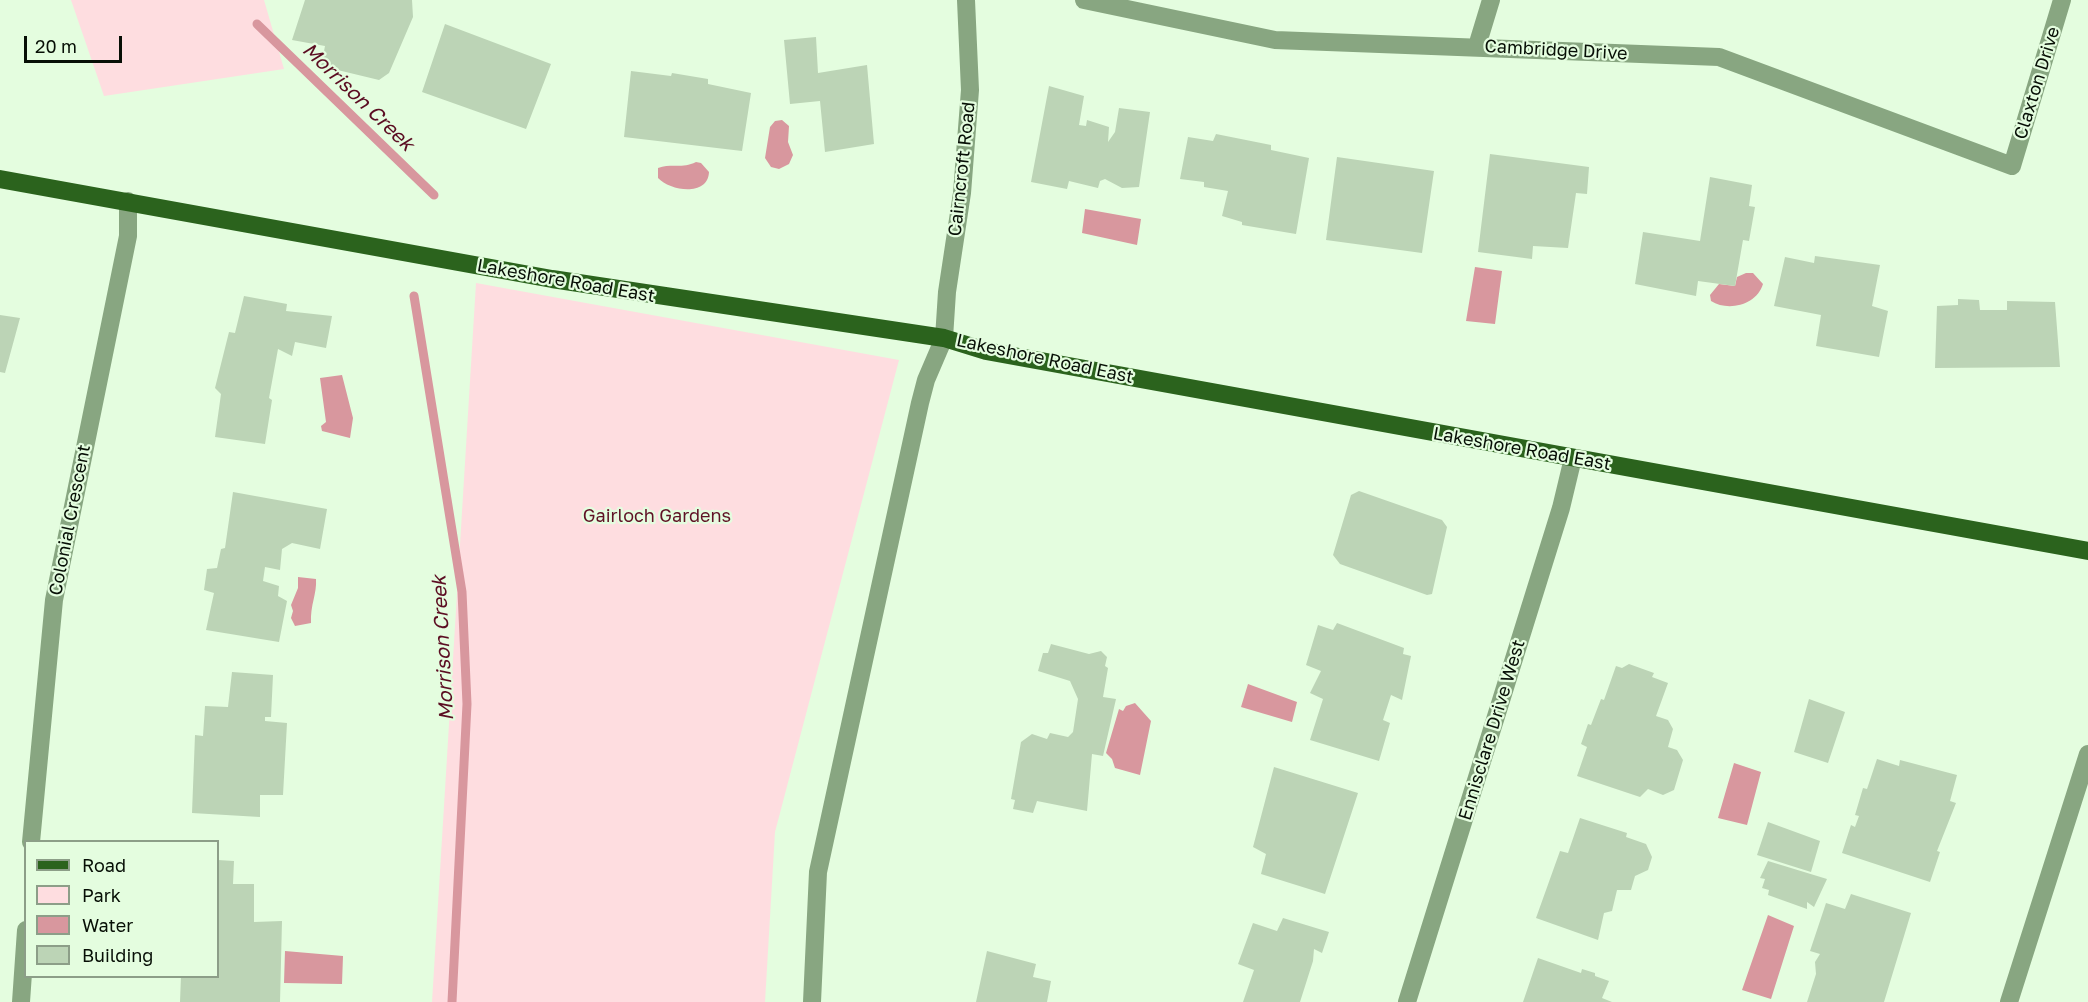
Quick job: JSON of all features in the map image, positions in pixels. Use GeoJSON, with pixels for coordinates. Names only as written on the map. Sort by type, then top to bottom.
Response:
{"type":"FeatureCollection","features":[{"type":"Feature","properties":{"kind":"main road","name":"Lakeshore Road East"},"geometry":{"type":"LineString","coordinates":[[0,178],[552,279],[944,338],[998,353],[2088,551]]}},
{"type":"Feature","properties":{"kind":"street","name":"Cairncroft Road"},"geometry":{"type":"LineString","coordinates":[[812,1002],[818,872],[926,380],[944,338],[947,292],[962,194],[968,113],[966,0]]}},
{"type":"Feature","properties":{"kind":"street","name":"Cambridge Drive"},"geometry":{"type":"LineString","coordinates":[[1084,0],[1275,40],[1719,57],[2012,166]]}},
{"type":"Feature","properties":{"kind":"street"},"geometry":{"type":"LineString","coordinates":[[1477,46],[1491,0]]}},
{"type":"Feature","properties":{"kind":"street","name":"Claxton Drive"},"geometry":{"type":"LineString","coordinates":[[2012,166],[2062,0]]}},
{"type":"Feature","properties":{"kind":"street","name":"Colonial Crescent"},"geometry":{"type":"LineString","coordinates":[[31,840],[54,600],[128,236],[128,201]]}},
{"type":"Feature","properties":{"kind":"street","name":"Ennisclare Drive West"},"geometry":{"type":"LineString","coordinates":[[1407,1002],[1561,508],[1573,458]]}},
{"type":"Feature","properties":{"kind":"street"},"geometry":{"type":"LineString","coordinates":[[2009,1002],[2088,754]]}},
{"type":"Feature","properties":{"kind":"street"},"geometry":{"type":"LineString","coordinates":[[21,1002],[24,959]]}},
{"type":"Feature","properties":{"kind":"green space"},"geometry":{"type":"Polygon","coordinates":[[[71,0],[264,0],[284,69],[104,96],[71,0]]]}},
{"type":"Feature","properties":{"kind":"green space","name":"Gairloch Gardens"},"geometry":{"type":"Polygon","coordinates":[[[476,283],[899,360],[775,832],[765,1002],[432,1002],[476,283]]]}},
{"type":"Feature","properties":{"kind":"water"},"geometry":{"type":"Polygon","coordinates":[[[782,120],[789,126],[788,142],[793,155],[789,164],[779,169],[771,167],[765,158],[770,127],[775,121],[782,120]]]}},
{"type":"Feature","properties":{"kind":"water"},"geometry":{"type":"Polygon","coordinates":[[[701,163],[709,172],[707,180],[696,188],[671,186],[658,178],[658,168],[701,163]]]}},
{"type":"Feature","properties":{"kind":"water"},"geometry":{"type":"Polygon","coordinates":[[[1085,209],[1141,219],[1137,245],[1082,233],[1085,209]]]}},
{"type":"Feature","properties":{"kind":"water"},"geometry":{"type":"Polygon","coordinates":[[[1475,267],[1502,271],[1495,324],[1466,321],[1475,267]]]}},
{"type":"Feature","properties":{"kind":"water"},"geometry":{"type":"Polygon","coordinates":[[[1753,273],[1763,284],[1755,297],[1741,305],[1733,306],[1711,301],[1710,295],[1719,284],[1735,286],[1737,277],[1753,273]]]}},
{"type":"Feature","properties":{"kind":"water"},"geometry":{"type":"Polygon","coordinates":[[[342,375],[353,418],[350,438],[322,431],[321,426],[326,422],[320,378],[342,375]]]}},
{"type":"Feature","properties":{"kind":"water"},"geometry":{"type":"Polygon","coordinates":[[[298,577],[316,579],[316,584],[311,623],[295,626],[291,618],[293,611],[291,605],[298,588],[298,577]]]}},
{"type":"Feature","properties":{"kind":"water"},"geometry":{"type":"Polygon","coordinates":[[[1248,684],[1297,702],[1292,722],[1241,707],[1248,684]]]}},
{"type":"Feature","properties":{"kind":"water"},"geometry":{"type":"Polygon","coordinates":[[[1135,703],[1151,721],[1140,775],[1115,768],[1112,759],[1106,753],[1119,709],[1123,711],[1126,706],[1135,703]]]}},
{"type":"Feature","properties":{"kind":"water"},"geometry":{"type":"Polygon","coordinates":[[[1734,763],[1761,772],[1747,825],[1718,818],[1734,763]]]}},
{"type":"Feature","properties":{"kind":"water"},"geometry":{"type":"Polygon","coordinates":[[[1768,915],[1794,926],[1771,999],[1742,990],[1768,915]]]}},
{"type":"Feature","properties":{"kind":"water"},"geometry":{"type":"Polygon","coordinates":[[[285,951],[343,956],[342,984],[284,983],[285,951]]]}},
{"type":"Feature","properties":{"kind":"building"},"geometry":{"type":"Polygon","coordinates":[[[305,0],[412,0],[413,17],[389,73],[379,80],[321,66],[325,46],[292,40],[305,0]]]}},
{"type":"Feature","properties":{"kind":"building"},"geometry":{"type":"Polygon","coordinates":[[[445,24],[551,64],[526,129],[422,92],[445,24]]]}},
{"type":"Feature","properties":{"kind":"building"},"geometry":{"type":"Polygon","coordinates":[[[816,37],[818,73],[867,65],[874,144],[825,152],[820,101],[790,104],[784,40],[816,37]]]}},
{"type":"Feature","properties":{"kind":"building"},"geometry":{"type":"Polygon","coordinates":[[[631,71],[671,76],[672,73],[708,79],[708,84],[751,93],[742,151],[624,137],[631,71]]]}},
{"type":"Feature","properties":{"kind":"building"},"geometry":{"type":"Polygon","coordinates":[[[1049,86],[1084,96],[1079,125],[1086,126],[1087,120],[1109,127],[1108,142],[1115,132],[1119,108],[1150,112],[1139,187],[1122,188],[1105,179],[1100,181],[1098,188],[1069,181],[1067,189],[1031,182],[1049,86]]]}},
{"type":"Feature","properties":{"kind":"building"},"geometry":{"type":"Polygon","coordinates":[[[1216,134],[1271,145],[1271,150],[1309,158],[1296,234],[1242,225],[1242,222],[1222,216],[1228,191],[1204,187],[1204,182],[1180,179],[1188,137],[1213,141],[1216,134]]]}},
{"type":"Feature","properties":{"kind":"building"},"geometry":{"type":"Polygon","coordinates":[[[1490,154],[1589,167],[1587,194],[1576,193],[1568,248],[1533,246],[1532,259],[1478,252],[1490,154]]]}},
{"type":"Feature","properties":{"kind":"building"},"geometry":{"type":"Polygon","coordinates":[[[1337,157],[1434,171],[1422,253],[1326,240],[1337,157]]]}},
{"type":"Feature","properties":{"kind":"building"},"geometry":{"type":"Polygon","coordinates":[[[1710,177],[1752,185],[1749,206],[1755,207],[1749,241],[1743,240],[1735,286],[1698,281],[1696,296],[1635,284],[1643,232],[1700,241],[1710,177]]]}},
{"type":"Feature","properties":{"kind":"building"},"geometry":{"type":"Polygon","coordinates":[[[1815,256],[1880,265],[1872,306],[1888,311],[1879,357],[1816,346],[1821,315],[1774,306],[1785,257],[1814,263],[1815,256]]]}},
{"type":"Feature","properties":{"kind":"building"},"geometry":{"type":"Polygon","coordinates":[[[244,296],[287,304],[286,311],[332,316],[326,348],[295,342],[292,356],[278,349],[269,398],[272,400],[265,444],[215,437],[221,394],[215,388],[229,332],[235,333],[244,296]]]}},
{"type":"Feature","properties":{"kind":"building"},"geometry":{"type":"Polygon","coordinates":[[[1958,299],[1979,300],[1980,310],[2007,310],[2007,301],[2055,302],[2060,367],[1935,368],[1937,306],[1958,305],[1958,299]]]}},
{"type":"Feature","properties":{"kind":"building"},"geometry":{"type":"Polygon","coordinates":[[[0,315],[20,318],[5,373],[0,372],[0,315]]]}},
{"type":"Feature","properties":{"kind":"building"},"geometry":{"type":"Polygon","coordinates":[[[1359,491],[1442,520],[1447,527],[1432,594],[1427,595],[1340,564],[1333,555],[1351,495],[1359,491]]]}},
{"type":"Feature","properties":{"kind":"building"},"geometry":{"type":"Polygon","coordinates":[[[233,492],[327,509],[320,549],[292,543],[282,549],[280,570],[265,567],[263,581],[279,586],[278,596],[287,601],[279,642],[206,630],[214,593],[204,590],[207,569],[217,568],[221,549],[225,548],[233,492]]]}},
{"type":"Feature","properties":{"kind":"building"},"geometry":{"type":"Polygon","coordinates":[[[1337,623],[1404,648],[1403,654],[1411,656],[1402,700],[1391,695],[1383,720],[1390,723],[1379,761],[1310,740],[1323,699],[1310,693],[1321,671],[1306,665],[1318,625],[1333,630],[1337,623]]]}},
{"type":"Feature","properties":{"kind":"building"},"geometry":{"type":"Polygon","coordinates":[[[1051,644],[1089,654],[1101,651],[1107,657],[1105,666],[1108,668],[1103,697],[1116,699],[1103,756],[1092,754],[1087,811],[1037,801],[1033,813],[1013,809],[1015,800],[1011,799],[1021,742],[1032,734],[1047,739],[1050,733],[1068,737],[1073,732],[1078,699],[1070,681],[1038,671],[1043,653],[1048,653],[1051,644]]]}},
{"type":"Feature","properties":{"kind":"building"},"geometry":{"type":"Polygon","coordinates":[[[1629,664],[1654,673],[1652,677],[1668,683],[1656,716],[1668,720],[1673,729],[1668,747],[1677,750],[1683,760],[1674,790],[1663,795],[1648,789],[1640,797],[1577,776],[1587,747],[1581,744],[1588,724],[1591,725],[1601,699],[1604,700],[1616,666],[1622,668],[1629,664]]]}},
{"type":"Feature","properties":{"kind":"building"},"geometry":{"type":"Polygon","coordinates":[[[232,672],[273,675],[271,717],[265,717],[265,721],[287,723],[283,795],[260,795],[260,817],[192,813],[195,735],[203,736],[205,706],[228,707],[232,672]]]}},
{"type":"Feature","properties":{"kind":"building"},"geometry":{"type":"Polygon","coordinates":[[[1809,699],[1845,712],[1828,763],[1794,752],[1809,699]]]}},
{"type":"Feature","properties":{"kind":"building"},"geometry":{"type":"Polygon","coordinates":[[[1877,759],[1899,766],[1900,760],[1957,775],[1950,801],[1956,803],[1937,851],[1940,852],[1930,882],[1842,853],[1851,825],[1855,827],[1859,816],[1855,815],[1863,788],[1867,789],[1877,759]]]}},
{"type":"Feature","properties":{"kind":"building"},"geometry":{"type":"Polygon","coordinates":[[[1274,767],[1358,793],[1325,894],[1261,874],[1266,854],[1253,847],[1274,767]]]}},
{"type":"Feature","properties":{"kind":"building"},"geometry":{"type":"Polygon","coordinates":[[[1580,818],[1627,833],[1626,837],[1646,844],[1652,857],[1648,870],[1635,876],[1631,890],[1617,890],[1612,911],[1604,913],[1598,940],[1536,918],[1560,851],[1568,853],[1580,818]]]}},
{"type":"Feature","properties":{"kind":"building"},"geometry":{"type":"Polygon","coordinates":[[[1768,822],[1820,841],[1811,872],[1757,855],[1768,822]]]}},
{"type":"Feature","properties":{"kind":"building"},"geometry":{"type":"Polygon","coordinates":[[[219,860],[234,861],[233,884],[254,884],[254,922],[282,921],[280,1002],[180,1002],[181,978],[219,978],[219,860]]]}},
{"type":"Feature","properties":{"kind":"building"},"geometry":{"type":"Polygon","coordinates":[[[1768,861],[1827,879],[1814,907],[1807,902],[1807,909],[1768,895],[1769,890],[1762,888],[1765,879],[1760,878],[1768,861]]]}},
{"type":"Feature","properties":{"kind":"building"},"geometry":{"type":"Polygon","coordinates":[[[1851,894],[1911,913],[1884,1002],[1807,1002],[1816,974],[1815,962],[1820,954],[1810,951],[1826,903],[1845,909],[1851,894]]]}},
{"type":"Feature","properties":{"kind":"building"},"geometry":{"type":"Polygon","coordinates":[[[1283,918],[1329,932],[1322,953],[1314,949],[1313,961],[1300,1002],[1243,1002],[1254,970],[1238,964],[1253,923],[1277,931],[1283,918]]]}},
{"type":"Feature","properties":{"kind":"building"},"geometry":{"type":"Polygon","coordinates":[[[987,951],[1036,964],[1033,977],[1051,981],[1047,1002],[976,1002],[987,951]]]}},
{"type":"Feature","properties":{"kind":"building"},"geometry":{"type":"Polygon","coordinates":[[[1538,958],[1581,973],[1582,969],[1595,973],[1595,976],[1609,981],[1602,998],[1612,1002],[1523,1002],[1538,958]]]}},
{"type":"Feature","properties":{"kind":"waterway","name":"Morrison Creek"},"geometry":{"type":"LineString","coordinates":[[257,24],[434,195]]}},
{"type":"Feature","properties":{"kind":"waterway","name":"Morrison Creek"},"geometry":{"type":"LineString","coordinates":[[414,296],[462,592],[467,704],[452,1002]]}}]}
